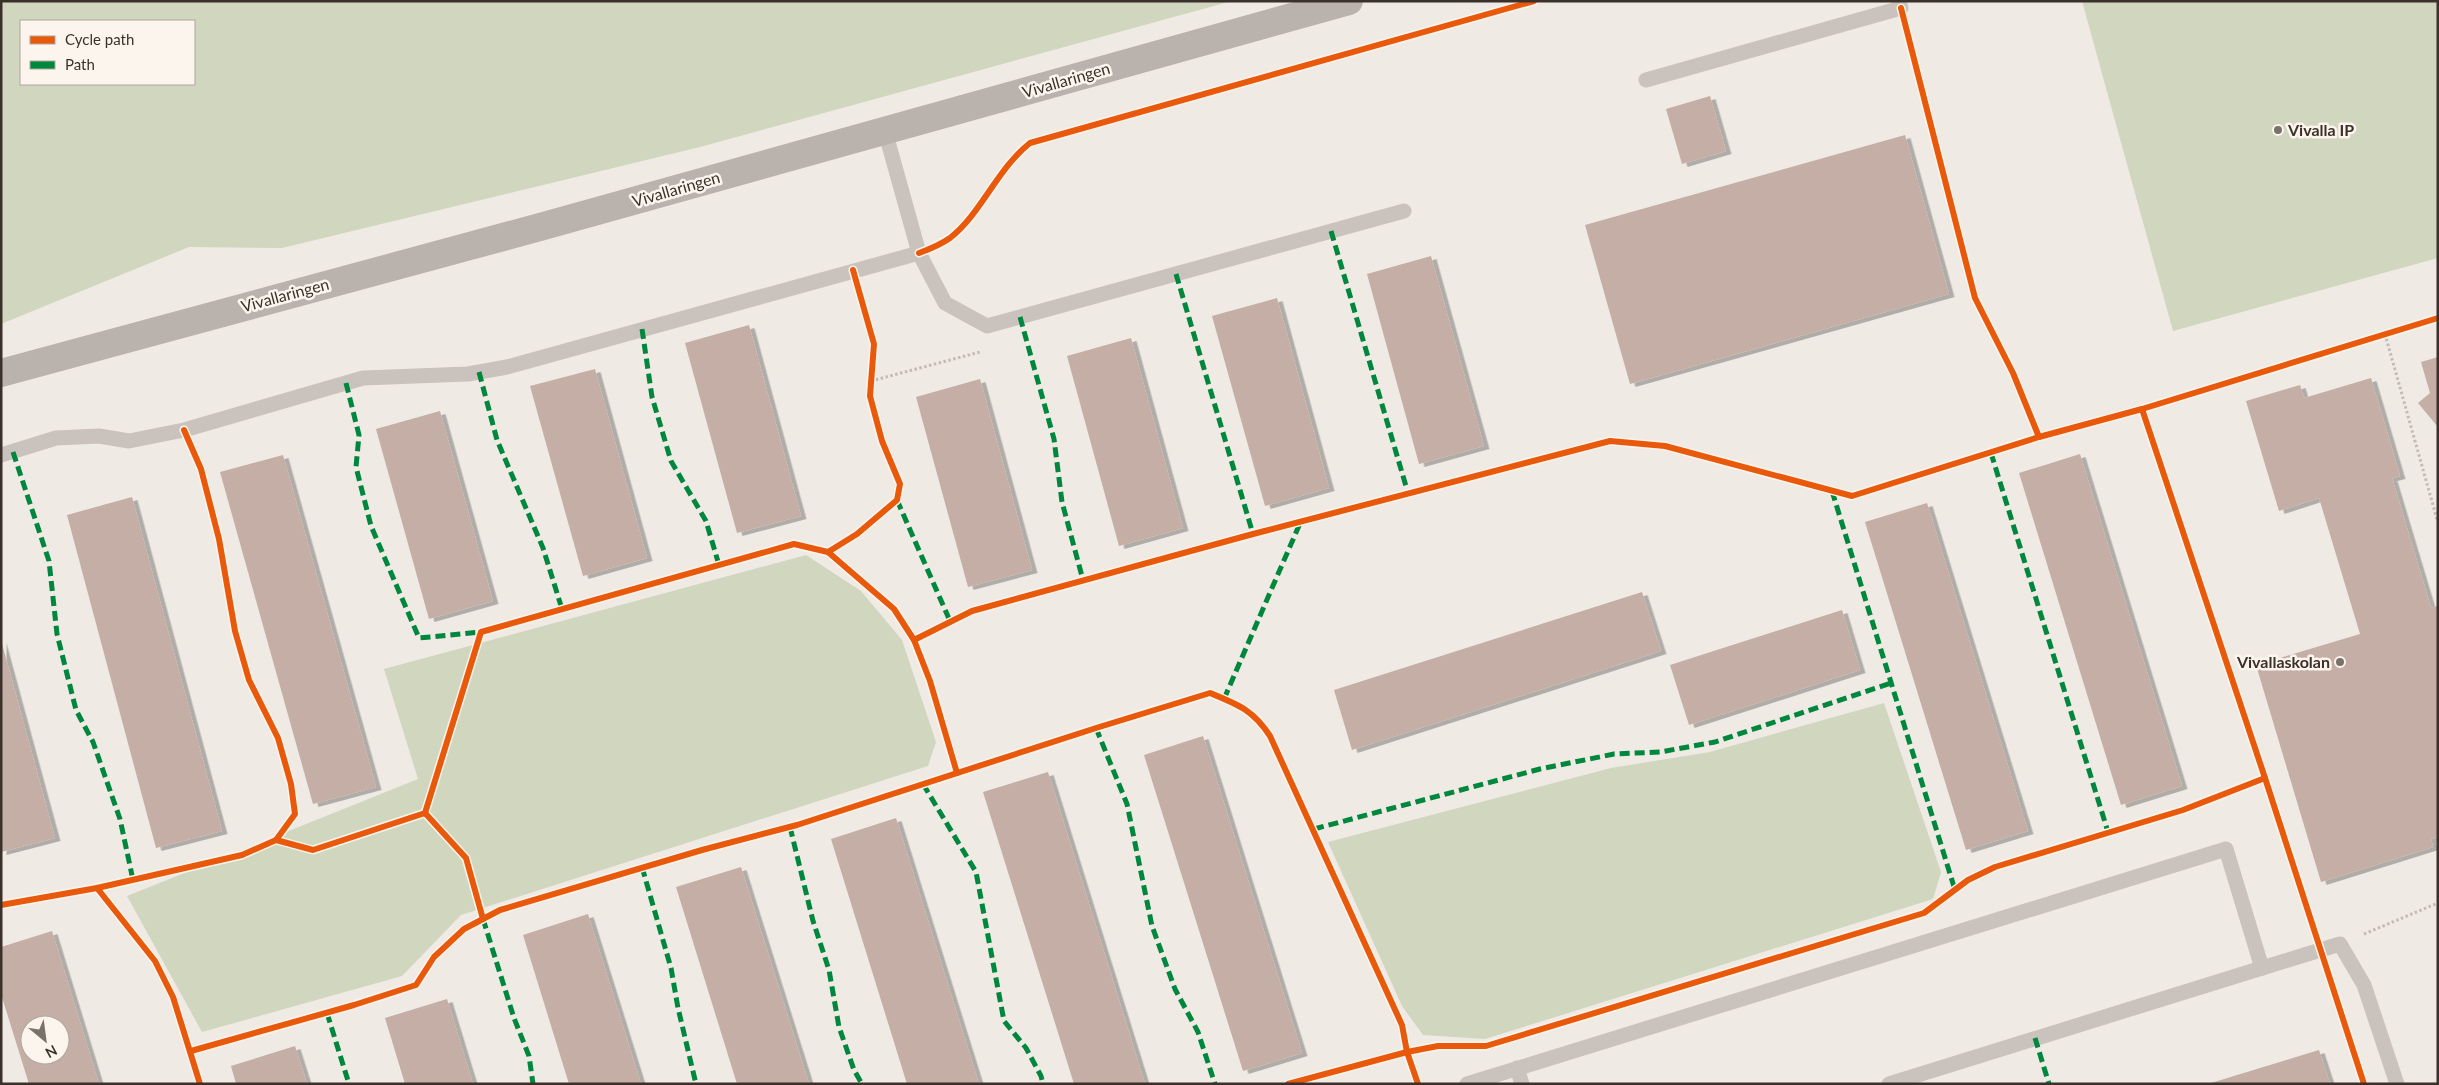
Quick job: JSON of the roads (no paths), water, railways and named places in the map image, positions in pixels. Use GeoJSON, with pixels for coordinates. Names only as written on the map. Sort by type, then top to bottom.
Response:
{"type":"FeatureCollection","features":[{"type":"Feature","properties":{"kind":"street","name":"Vivallaringen"},"geometry":{"type":"LineString","coordinates":[[1,373],[540,227],[1350,1]]}},
{"type":"Feature","properties":{"kind":"lane"},"geometry":{"type":"LineString","coordinates":[[1646,80],[1901,8],[1899,1]]}},
{"type":"Feature","properties":{"kind":"lane"},"geometry":{"type":"LineString","coordinates":[[885,130],[919,253],[946,303],[987,326],[1404,211]]}},
{"type":"Feature","properties":{"kind":"lane"},"geometry":{"type":"LineString","coordinates":[[1,455],[56,438],[100,436],[129,441],[184,430],[364,378],[468,374],[507,367],[919,253]]}},
{"type":"Feature","properties":{"kind":"lane"},"geometry":{"type":"LineString","coordinates":[[1467,1084],[2226,849],[2262,968]]}},
{"type":"Feature","properties":{"kind":"lane"},"geometry":{"type":"LineString","coordinates":[[1889,1084],[2340,944],[2364,984],[2396,1084]]}},
{"type":"Feature","properties":{"kind":"lane"},"geometry":{"type":"LineString","coordinates":[[1517,1068],[1522,1084]]}},
{"type":"Feature","properties":{"kind":"place","name":"Vivalla IP"},"geometry":{"type":"Point","coordinates":[2278,130]}},
{"type":"Feature","properties":{"kind":"place","name":"Vivallaskolan"},"geometry":{"type":"Point","coordinates":[2340,662]}}]}
